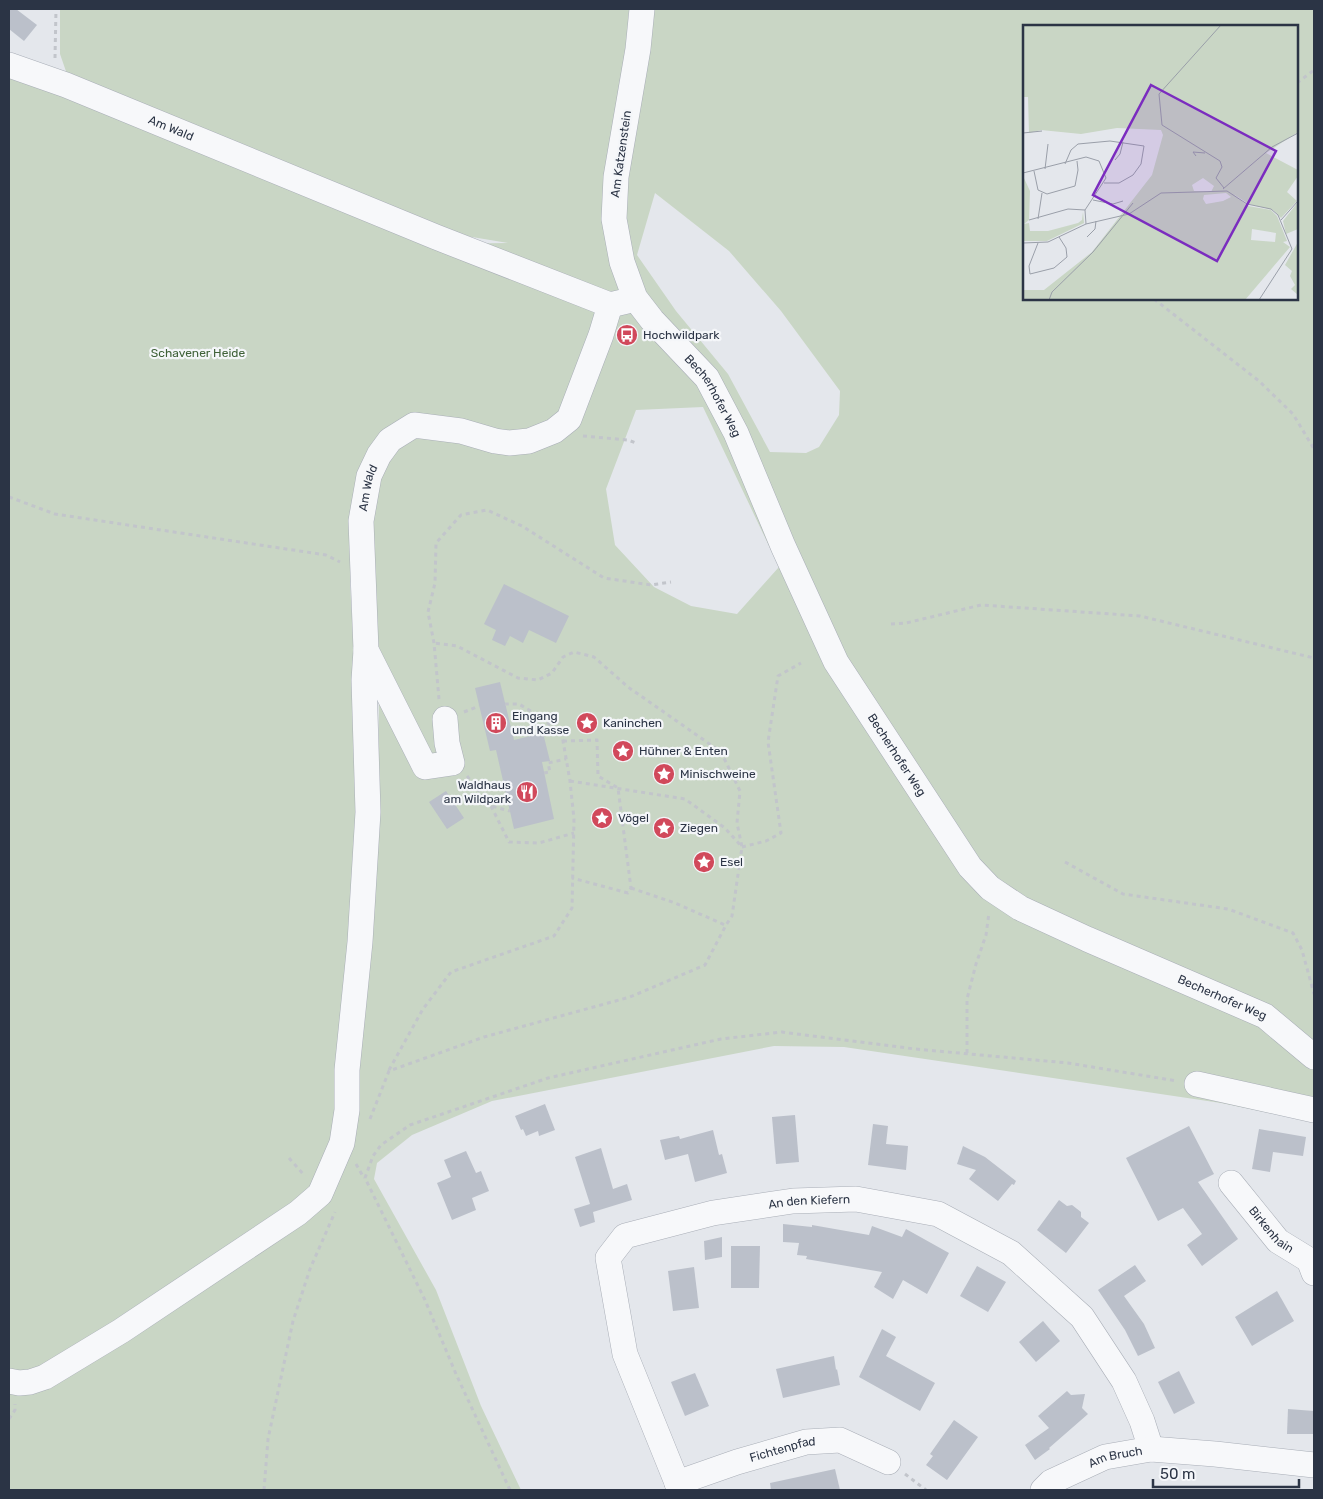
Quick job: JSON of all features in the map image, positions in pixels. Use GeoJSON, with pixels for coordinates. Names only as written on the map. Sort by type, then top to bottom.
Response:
{"type":"FeatureCollection","features":[{"type":"Feature","properties":{"kind":"street","name":"Am Katzenstein"},"geometry":{"type":"LineString","coordinates":[[635,298],[622,262],[614,219],[616,177],[638,48],[642,9]]}},
{"type":"Feature","properties":{"kind":"street","name":"Am Wald"},"geometry":{"type":"LineString","coordinates":[[9,65],[55,81],[436,237],[610,305],[601,335],[569,419],[554,431],[529,441],[509,443],[461,431],[414,425],[390,440],[379,455],[369,476],[361,521],[366,650],[425,767],[452,763]]}},
{"type":"Feature","properties":{"kind":"street"},"geometry":{"type":"LineString","coordinates":[[610,305],[635,298]]}},
{"type":"Feature","properties":{"kind":"street","name":"Becherhofer Weg"},"geometry":{"type":"LineString","coordinates":[[635,298],[652,320],[707,378],[736,433],[783,546],[836,662],[970,867],[990,888],[1020,908],[1265,1016],[1314,1057]]}},
{"type":"Feature","properties":{"kind":"street"},"geometry":{"type":"LineString","coordinates":[[9,1381],[19,1383],[30,1382],[45,1377],[121,1331],[298,1213],[320,1194],[342,1142],[347,1110],[347,1070],[360,942],[368,812],[364,680],[366,650]]}},
{"type":"Feature","properties":{"kind":"street"},"geometry":{"type":"LineString","coordinates":[[445,720],[447,743],[452,763]]}},
{"type":"Feature","properties":{"kind":"street"},"geometry":{"type":"LineString","coordinates":[[1197,1084],[1314,1110]]}},
{"type":"Feature","properties":{"kind":"street","name":"Birkenhain"},"geometry":{"type":"LineString","coordinates":[[1231,1182],[1278,1241],[1312,1266]]}},
{"type":"Feature","properties":{"kind":"street","name":"An den Kiefern"},"geometry":{"type":"LineString","coordinates":[[678,1487],[625,1354],[608,1258],[626,1236],[713,1213],[793,1201],[856,1199],[938,1214],[1011,1253],[1082,1317],[1124,1381],[1142,1422],[1151,1449]]}},
{"type":"Feature","properties":{"kind":"street","name":"Fichtenpfad"},"geometry":{"type":"LineString","coordinates":[[678,1487],[737,1462],[806,1442],[840,1440],[888,1462]]}},
{"type":"Feature","properties":{"kind":"street","name":"Am Bruch"},"geometry":{"type":"LineString","coordinates":[[1044,1490],[1052,1482],[1105,1457],[1151,1449],[1314,1465]]}},
{"type":"Feature","properties":{"kind":"path"},"geometry":{"type":"LineString","coordinates":[[55,81],[56,9]]}},
{"type":"Feature","properties":{"kind":"path"},"geometry":{"type":"LineString","coordinates":[[1298,82],[1314,70]]}},
{"type":"Feature","properties":{"kind":"path"},"geometry":{"type":"LineString","coordinates":[[1155,300],[1259,381],[1293,414],[1314,449]]}},
{"type":"Feature","properties":{"kind":"path"},"geometry":{"type":"LineString","coordinates":[[554,431],[563,434],[636,442]]}},
{"type":"Feature","properties":{"kind":"path"},"geometry":{"type":"LineString","coordinates":[[9,497],[55,514],[326,555],[362,574]]}},
{"type":"Feature","properties":{"kind":"path"},"geometry":{"type":"LineString","coordinates":[[445,720],[438,696],[434,643],[428,612],[435,583],[436,543],[461,515],[487,510],[522,526],[604,578],[651,585],[671,582]]}},
{"type":"Feature","properties":{"kind":"path"},"geometry":{"type":"LineString","coordinates":[[891,624],[906,623],[981,605],[1140,616],[1314,658]]}},
{"type":"Feature","properties":{"kind":"path"},"geometry":{"type":"LineString","coordinates":[[389,1071],[484,1037],[630,997],[705,965],[732,916],[742,847],[737,822],[740,792],[721,752],[628,687],[594,657],[574,652],[563,657],[552,673],[538,680],[518,678],[457,646],[434,643]]}},
{"type":"Feature","properties":{"kind":"path"},"geometry":{"type":"LineString","coordinates":[[742,847],[766,841],[781,833],[768,742],[778,676],[801,663]]}},
{"type":"Feature","properties":{"kind":"path"},"geometry":{"type":"LineString","coordinates":[[368,1124],[389,1071],[422,1009],[451,972],[554,936],[572,908],[574,819],[562,735],[542,718],[519,704],[505,704]]}},
{"type":"Feature","properties":{"kind":"path"},"geometry":{"type":"LineString","coordinates":[[563,741],[597,740],[598,776],[618,788]]}},
{"type":"Feature","properties":{"kind":"path"},"geometry":{"type":"LineString","coordinates":[[544,774],[550,772],[548,764],[566,759]]}},
{"type":"Feature","properties":{"kind":"path"},"geometry":{"type":"LineString","coordinates":[[452,763],[470,779],[491,806],[509,842],[539,843],[574,833]]}},
{"type":"Feature","properties":{"kind":"path"},"geometry":{"type":"LineString","coordinates":[[570,781],[685,799],[725,828],[742,847]]}},
{"type":"Feature","properties":{"kind":"path"},"geometry":{"type":"LineString","coordinates":[[572,878],[628,893],[631,888],[618,788]]}},
{"type":"Feature","properties":{"kind":"path"},"geometry":{"type":"LineString","coordinates":[[491,806],[510,811]]}},
{"type":"Feature","properties":{"kind":"path"},"geometry":{"type":"LineString","coordinates":[[1065,862],[1123,894],[1228,910],[1293,933],[1302,950],[1314,994]]}},
{"type":"Feature","properties":{"kind":"path"},"geometry":{"type":"LineString","coordinates":[[631,888],[675,903],[726,925]]}},
{"type":"Feature","properties":{"kind":"path"},"geometry":{"type":"LineString","coordinates":[[967,1053],[967,999],[986,935],[990,888]]}},
{"type":"Feature","properties":{"kind":"path"},"geometry":{"type":"LineString","coordinates":[[510,1490],[456,1374],[425,1300],[364,1178],[373,1156],[381,1144],[410,1125],[548,1078],[721,1039],[782,1032],[855,1042],[1068,1063],[1197,1084]]}},
{"type":"Feature","properties":{"kind":"path"},"geometry":{"type":"LineString","coordinates":[[350,1168],[354,1159]]}},
{"type":"Feature","properties":{"kind":"path"},"geometry":{"type":"LineString","coordinates":[[264,1490],[268,1439],[293,1321],[310,1269],[337,1206]]}},
{"type":"Feature","properties":{"kind":"green space","name":"Schavener Heide"},"geometry":{"type":"Polygon","coordinates":[[[60,9],[629,9],[625,70],[648,9],[1314,9],[1314,1122],[1221,1103],[844,1047],[774,1046],[492,1101],[412,1135],[377,1163],[374,1179],[436,1290],[481,1406],[521,1490],[9,1490],[9,73],[431,244],[508,243],[436,231],[69,80],[60,54],[60,9]],[[655,193],[637,255],[676,311],[728,374],[770,452],[806,453],[819,447],[839,415],[840,391],[781,311],[729,251],[655,193]],[[703,407],[636,410],[606,489],[615,545],[654,587],[691,606],[737,614],[779,567],[703,407]],[[352,567],[350,584],[357,696],[378,812],[379,685],[352,567]]]}},
{"type":"Feature","properties":{"kind":"building"},"geometry":{"type":"Polygon","coordinates":[[[9,9],[16,9],[37,25],[24,41],[9,29],[9,9]]]}},
{"type":"Feature","properties":{"kind":"building"},"geometry":{"type":"Polygon","coordinates":[[[504,584],[569,616],[556,643],[529,630],[523,643],[510,636],[505,646],[492,640],[496,630],[484,624],[504,584]]]}},
{"type":"Feature","properties":{"kind":"building","name":"Waldhaus am Wildpark"},"geometry":{"type":"Polygon","coordinates":[[[500,682],[514,740],[543,733],[550,761],[542,762],[554,819],[514,829],[496,750],[490,751],[475,688],[500,682]]]}},
{"type":"Feature","properties":{"kind":"building"},"geometry":{"type":"Polygon","coordinates":[[[446,791],[464,818],[447,829],[429,802],[446,791]]]}},
{"type":"Feature","properties":{"kind":"building"},"geometry":{"type":"Polygon","coordinates":[[[545,1104],[555,1130],[539,1136],[538,1131],[526,1136],[515,1116],[545,1104]]]}},
{"type":"Feature","properties":{"kind":"building"},"geometry":{"type":"Polygon","coordinates":[[[795,1115],[799,1162],[776,1164],[772,1117],[795,1115]]]}},
{"type":"Feature","properties":{"kind":"building"},"geometry":{"type":"Polygon","coordinates":[[[873,1124],[888,1126],[886,1144],[908,1146],[906,1170],[868,1165],[873,1124]]]}},
{"type":"Feature","properties":{"kind":"building"},"geometry":{"type":"Polygon","coordinates":[[[1189,1126],[1214,1174],[1198,1182],[1238,1239],[1202,1266],[1187,1245],[1202,1234],[1183,1208],[1158,1221],[1126,1158],[1189,1126]]]}},
{"type":"Feature","properties":{"kind":"building"},"geometry":{"type":"Polygon","coordinates":[[[1259,1129],[1306,1137],[1303,1156],[1273,1152],[1270,1172],[1252,1169],[1259,1129]]]}},
{"type":"Feature","properties":{"kind":"building"},"geometry":{"type":"Polygon","coordinates":[[[713,1130],[719,1155],[722,1154],[727,1173],[695,1182],[688,1154],[665,1160],[660,1140],[679,1136],[680,1139],[713,1130]]]}},
{"type":"Feature","properties":{"kind":"building"},"geometry":{"type":"Polygon","coordinates":[[[963,1146],[985,1157],[1016,1181],[998,1201],[969,1179],[976,1170],[957,1164],[963,1146]]]}},
{"type":"Feature","properties":{"kind":"building"},"geometry":{"type":"Polygon","coordinates":[[[601,1148],[613,1189],[627,1184],[632,1200],[593,1212],[595,1222],[580,1227],[574,1209],[590,1204],[575,1157],[601,1148]]]}},
{"type":"Feature","properties":{"kind":"building"},"geometry":{"type":"Polygon","coordinates":[[[466,1151],[476,1173],[481,1171],[489,1191],[472,1198],[476,1210],[452,1220],[437,1183],[451,1177],[444,1160],[466,1151]]]}},
{"type":"Feature","properties":{"kind":"building"},"geometry":{"type":"Polygon","coordinates":[[[1059,1200],[1067,1206],[1072,1205],[1081,1212],[1081,1217],[1089,1223],[1066,1253],[1037,1230],[1059,1200]]]}},
{"type":"Feature","properties":{"kind":"building"},"geometry":{"type":"Polygon","coordinates":[[[783,1224],[812,1227],[812,1225],[869,1235],[872,1226],[902,1237],[906,1229],[949,1253],[927,1294],[903,1280],[893,1299],[874,1287],[882,1272],[806,1259],[807,1256],[797,1255],[799,1243],[783,1242],[783,1224]]]}},
{"type":"Feature","properties":{"kind":"building"},"geometry":{"type":"Polygon","coordinates":[[[722,1237],[722,1257],[705,1260],[704,1241],[722,1237]]]}},
{"type":"Feature","properties":{"kind":"building"},"geometry":{"type":"Polygon","coordinates":[[[731,1246],[760,1246],[759,1288],[731,1288],[731,1246]]]}},
{"type":"Feature","properties":{"kind":"building"},"geometry":{"type":"Polygon","coordinates":[[[1135,1265],[1146,1281],[1124,1296],[1144,1324],[1155,1348],[1138,1356],[1125,1330],[1098,1290],[1135,1265]]]}},
{"type":"Feature","properties":{"kind":"building"},"geometry":{"type":"Polygon","coordinates":[[[977,1266],[1006,1282],[988,1312],[960,1296],[977,1266]]]}},
{"type":"Feature","properties":{"kind":"building"},"geometry":{"type":"Polygon","coordinates":[[[694,1267],[699,1308],[673,1311],[668,1271],[694,1267]]]}},
{"type":"Feature","properties":{"kind":"building"},"geometry":{"type":"Polygon","coordinates":[[[1277,1291],[1294,1321],[1252,1346],[1235,1317],[1277,1291]]]}},
{"type":"Feature","properties":{"kind":"building"},"geometry":{"type":"Polygon","coordinates":[[[1043,1321],[1060,1341],[1036,1362],[1019,1342],[1043,1321]]]}},
{"type":"Feature","properties":{"kind":"building"},"geometry":{"type":"Polygon","coordinates":[[[882,1329],[896,1337],[886,1356],[935,1383],[920,1411],[859,1377],[882,1329]]]}},
{"type":"Feature","properties":{"kind":"building"},"geometry":{"type":"Polygon","coordinates":[[[834,1356],[840,1385],[783,1398],[776,1369],[834,1356]]]}},
{"type":"Feature","properties":{"kind":"building"},"geometry":{"type":"Polygon","coordinates":[[[1179,1371],[1195,1403],[1174,1414],[1158,1382],[1179,1371]]]}},
{"type":"Feature","properties":{"kind":"building"},"geometry":{"type":"Polygon","coordinates":[[[695,1373],[709,1406],[685,1416],[671,1382],[695,1373]]]}},
{"type":"Feature","properties":{"kind":"building"},"geometry":{"type":"Polygon","coordinates":[[[1067,1391],[1071,1395],[1085,1394],[1082,1408],[1088,1414],[1050,1449],[1035,1460],[1025,1445],[1049,1428],[1038,1416],[1067,1391]]]}},
{"type":"Feature","properties":{"kind":"building"},"geometry":{"type":"Polygon","coordinates":[[[1288,1409],[1314,1411],[1314,1434],[1287,1434],[1288,1409]]]}},
{"type":"Feature","properties":{"kind":"building"},"geometry":{"type":"Polygon","coordinates":[[[954,1420],[978,1437],[947,1480],[926,1465],[933,1456],[930,1454],[954,1420]]]}},
{"type":"Feature","properties":{"kind":"building"},"geometry":{"type":"Polygon","coordinates":[[[835,1469],[840,1490],[771,1490],[770,1483],[835,1469]]]}},
{"type":"Feature","properties":{"kind":"place","name":"Hochwildpark"},"geometry":{"type":"Point","coordinates":[627,335]}},
{"type":"Feature","properties":{"kind":"place","name":"Eingang und Kasse"},"geometry":{"type":"Point","coordinates":[496,723]}},
{"type":"Feature","properties":{"kind":"place","name":"Kaninchen"},"geometry":{"type":"Point","coordinates":[587,723]}},
{"type":"Feature","properties":{"kind":"place","name":"Hühner & Enten"},"geometry":{"type":"Point","coordinates":[623,751]}},
{"type":"Feature","properties":{"kind":"place","name":"Minischweine"},"geometry":{"type":"Point","coordinates":[664,774]}},
{"type":"Feature","properties":{"kind":"place","name":"Waldhaus am Wildpark"},"geometry":{"type":"Point","coordinates":[527,792]}},
{"type":"Feature","properties":{"kind":"place","name":"Vögel"},"geometry":{"type":"Point","coordinates":[602,818]}},
{"type":"Feature","properties":{"kind":"place","name":"Ziegen"},"geometry":{"type":"Point","coordinates":[664,828]}},
{"type":"Feature","properties":{"kind":"place","name":"Esel"},"geometry":{"type":"Point","coordinates":[704,862]}}]}
